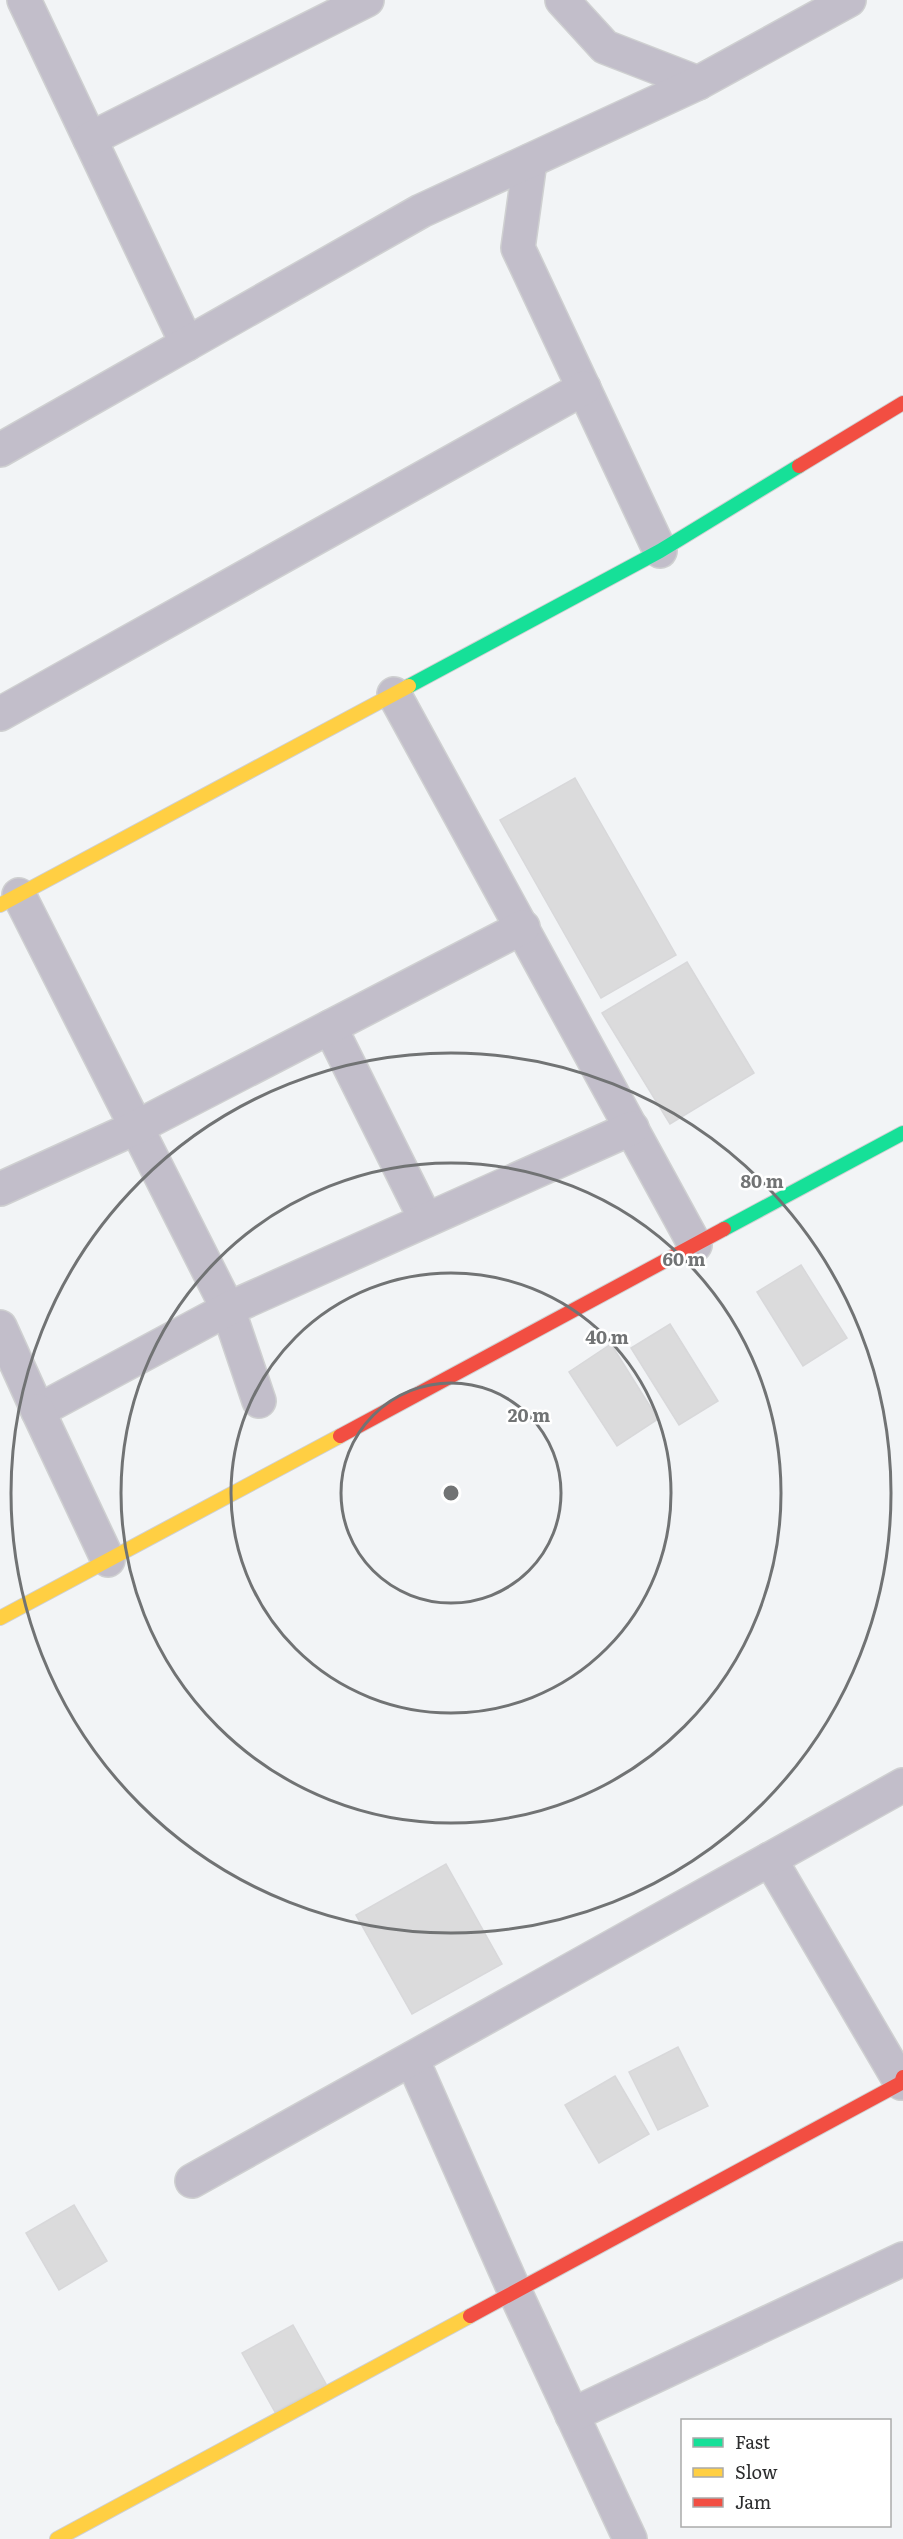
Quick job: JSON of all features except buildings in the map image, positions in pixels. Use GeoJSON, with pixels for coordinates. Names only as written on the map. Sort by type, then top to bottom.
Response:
{"type":"FeatureCollection","features":[{"type":"Feature","properties":{"kind":"street"},"geometry":{"type":"LineString","coordinates":[[24,0],[187,344]]}},
{"type":"Feature","properties":{"kind":"street"},"geometry":{"type":"LineString","coordinates":[[90,139],[367,0]]}},
{"type":"Feature","properties":{"kind":"street"},"geometry":{"type":"LineString","coordinates":[[562,0],[605,47],[698,83]]}},
{"type":"Feature","properties":{"kind":"street"},"geometry":{"type":"LineString","coordinates":[[0,450],[421,212],[698,83],[849,0]]}},
{"type":"Feature","properties":{"kind":"street"},"geometry":{"type":"LineString","coordinates":[[530,160],[518,248],[660,551]]}},
{"type":"Feature","properties":{"kind":"street"},"geometry":{"type":"LineString","coordinates":[[0,714],[584,388]]}},
{"type":"Feature","properties":{"kind":"street"},"geometry":{"type":"LineString","coordinates":[[259,1401],[228,1309],[137,1127],[10,900],[660,551],[903,403]]}},
{"type":"Feature","properties":{"kind":"street"},"geometry":{"type":"LineString","coordinates":[[394,694],[695,1245]]}},
{"type":"Feature","properties":{"kind":"street"},"geometry":{"type":"LineString","coordinates":[[0,1190],[137,1127],[523,927]]}},
{"type":"Feature","properties":{"kind":"street"},"geometry":{"type":"LineString","coordinates":[[330,1027],[426,1220]]}},
{"type":"Feature","properties":{"kind":"street"},"geometry":{"type":"LineString","coordinates":[[38,1411],[228,1309],[632,1128]]}},
{"type":"Feature","properties":{"kind":"street"},"geometry":{"type":"LineString","coordinates":[[0,1618],[903,1133]]}},
{"type":"Feature","properties":{"kind":"street"},"geometry":{"type":"LineString","coordinates":[[0,1327],[108,1560]]}},
{"type":"Feature","properties":{"kind":"street"},"geometry":{"type":"LineString","coordinates":[[192,2181],[903,1785]]}},
{"type":"Feature","properties":{"kind":"street"},"geometry":{"type":"LineString","coordinates":[[57,2539],[902,2082],[770,1859]]}},
{"type":"Feature","properties":{"kind":"street"},"geometry":{"type":"LineString","coordinates":[[412,2059],[515,2292],[630,2539]]}},
{"type":"Feature","properties":{"kind":"street"},"geometry":{"type":"LineString","coordinates":[[572,2415],[903,2259]]}},
{"type":"Feature","properties":{"kind":"traffic: fast"},"geometry":{"type":"LineString","coordinates":[[409,686],[660,551],[799,466]]}},
{"type":"Feature","properties":{"kind":"traffic: fast"},"geometry":{"type":"LineString","coordinates":[[724,1229],[903,1133]]}},
{"type":"Feature","properties":{"kind":"traffic: slow"},"geometry":{"type":"LineString","coordinates":[[0,905],[409,686]]}},
{"type":"Feature","properties":{"kind":"traffic: slow"},"geometry":{"type":"LineString","coordinates":[[0,1618],[340,1436]]}},
{"type":"Feature","properties":{"kind":"traffic: slow"},"geometry":{"type":"LineString","coordinates":[[57,2539],[470,2316]]}},
{"type":"Feature","properties":{"kind":"traffic: jam"},"geometry":{"type":"LineString","coordinates":[[799,466],[903,403]]}},
{"type":"Feature","properties":{"kind":"traffic: jam"},"geometry":{"type":"LineString","coordinates":[[340,1436],[724,1229]]}},
{"type":"Feature","properties":{"kind":"traffic: jam"},"geometry":{"type":"LineString","coordinates":[[470,2316],[901,2083],[903,2077]]}}]}
